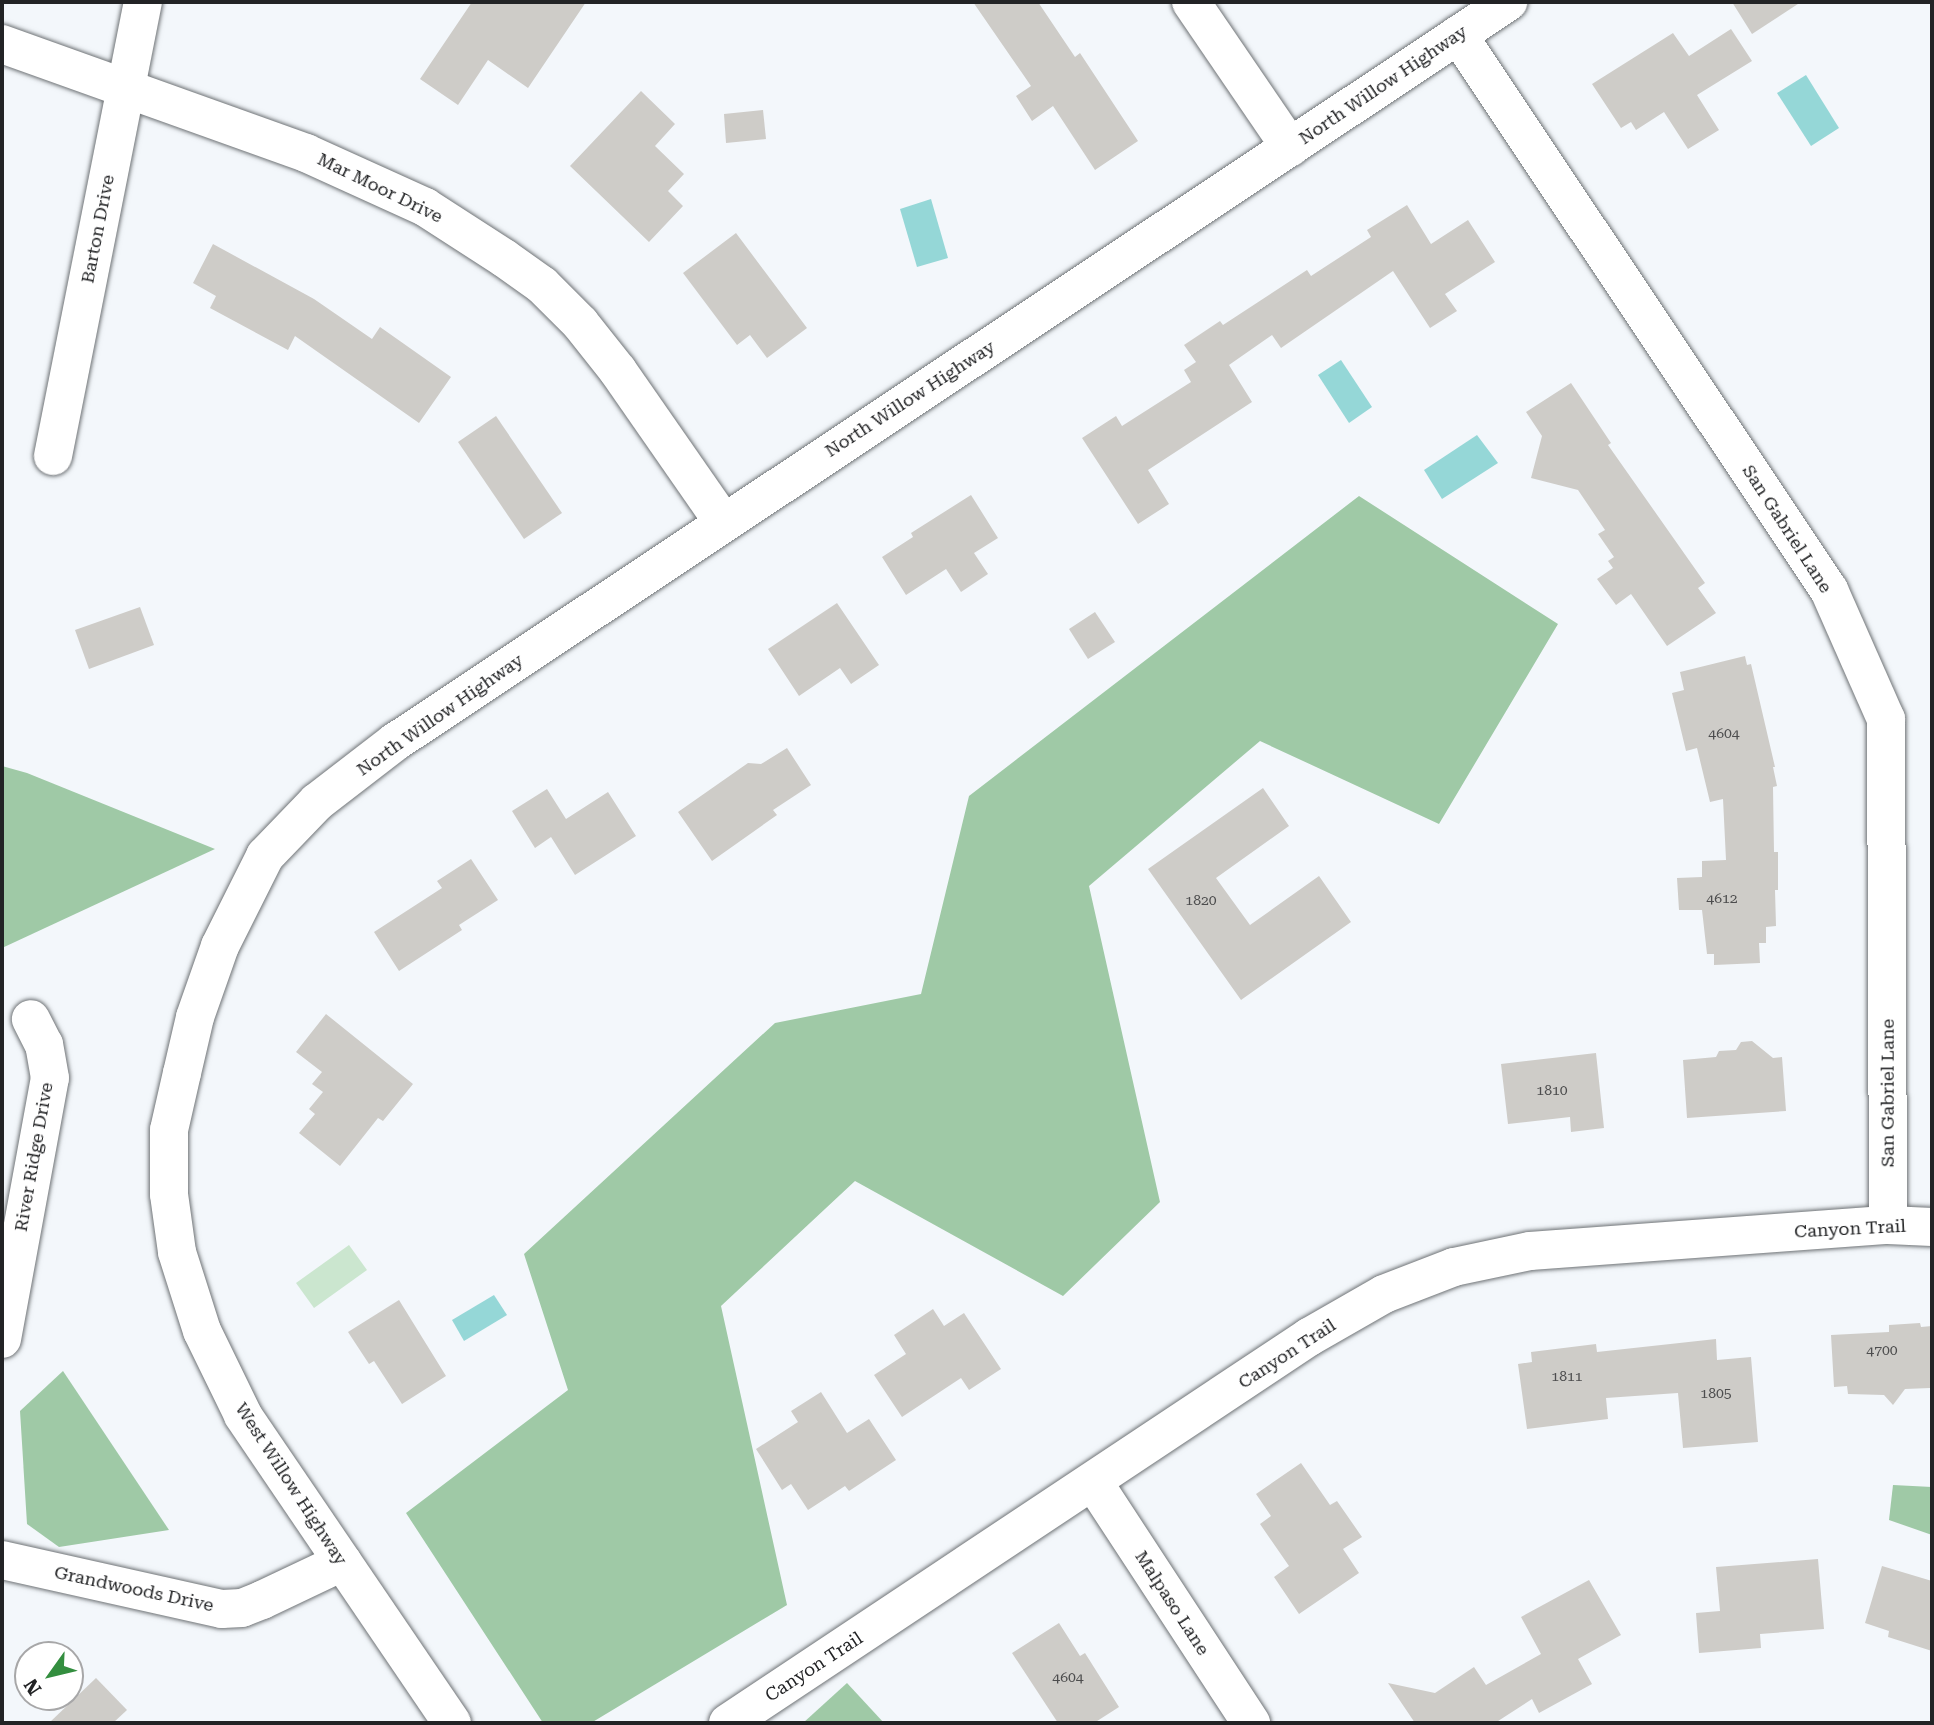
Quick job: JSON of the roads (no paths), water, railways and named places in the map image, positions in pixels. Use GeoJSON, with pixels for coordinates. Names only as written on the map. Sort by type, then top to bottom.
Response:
{"type":"FeatureCollection","features":[{"type":"Feature","properties":{"kind":"street","name":"Barton Drive"},"geometry":{"type":"LineString","coordinates":[[53,456],[143,2]]}},
{"type":"Feature","properties":{"kind":"street"},"geometry":{"type":"LineString","coordinates":[[1191,2],[1290,147]]}},
{"type":"Feature","properties":{"kind":"street","name":"North Willow Highway"},"geometry":{"type":"LineString","coordinates":[[317,802],[396,742],[723,522],[1508,2]]}},
{"type":"Feature","properties":{"kind":"street","name":"San Gabriel Lane"},"geometry":{"type":"LineString","coordinates":[[1458,35],[1829,590],[1886,719],[1888,1225]]}},
{"type":"Feature","properties":{"kind":"street","name":"Mar Moor Drive"},"geometry":{"type":"LineString","coordinates":[[2,44],[306,153],[425,206],[542,285],[580,323],[618,371],[723,522]]}},
{"type":"Feature","properties":{"kind":"street","name":"West Willow Highway"},"geometry":{"type":"LineString","coordinates":[[317,802],[265,856],[220,946],[195,1017],[169,1130],[169,1194],[177,1252],[202,1331],[243,1415],[452,1723]]}},
{"type":"Feature","properties":{"kind":"street","name":"River Ridge Drive"},"geometry":{"type":"LineString","coordinates":[[2,1339],[50,1078],[44,1045],[30,1019]]}},
{"type":"Feature","properties":{"kind":"street","name":"Canyon Trail"},"geometry":{"type":"LineString","coordinates":[[728,1723],[1094,1483],[1309,1337],[1384,1294],[1454,1267],[1530,1251],[1888,1225],[1932,1227]]}},
{"type":"Feature","properties":{"kind":"street","name":"Malpaso Lane"},"geometry":{"type":"LineString","coordinates":[[1094,1483],[1251,1723]]}},
{"type":"Feature","properties":{"kind":"street","name":"Grandwoods Drive"},"geometry":{"type":"LineString","coordinates":[[2,1560],[222,1609],[242,1608],[342,1562]]}},
{"type":"Feature","properties":{"kind":"water"},"geometry":{"type":"Polygon","coordinates":[[[1806,75],[1839,128],[1811,146],[1777,93],[1806,75]]]}},
{"type":"Feature","properties":{"kind":"water"},"geometry":{"type":"Polygon","coordinates":[[[931,199],[948,258],[917,267],[900,209],[931,199]]]}},
{"type":"Feature","properties":{"kind":"water"},"geometry":{"type":"Polygon","coordinates":[[[1341,360],[1372,407],[1349,423],[1318,375],[1341,360]]]}},
{"type":"Feature","properties":{"kind":"water"},"geometry":{"type":"Polygon","coordinates":[[[1477,435],[1498,463],[1442,499],[1424,470],[1477,435]]]}},
{"type":"Feature","properties":{"kind":"water"},"geometry":{"type":"Polygon","coordinates":[[[494,1295],[507,1315],[464,1341],[452,1320],[494,1295]]]}}]}
